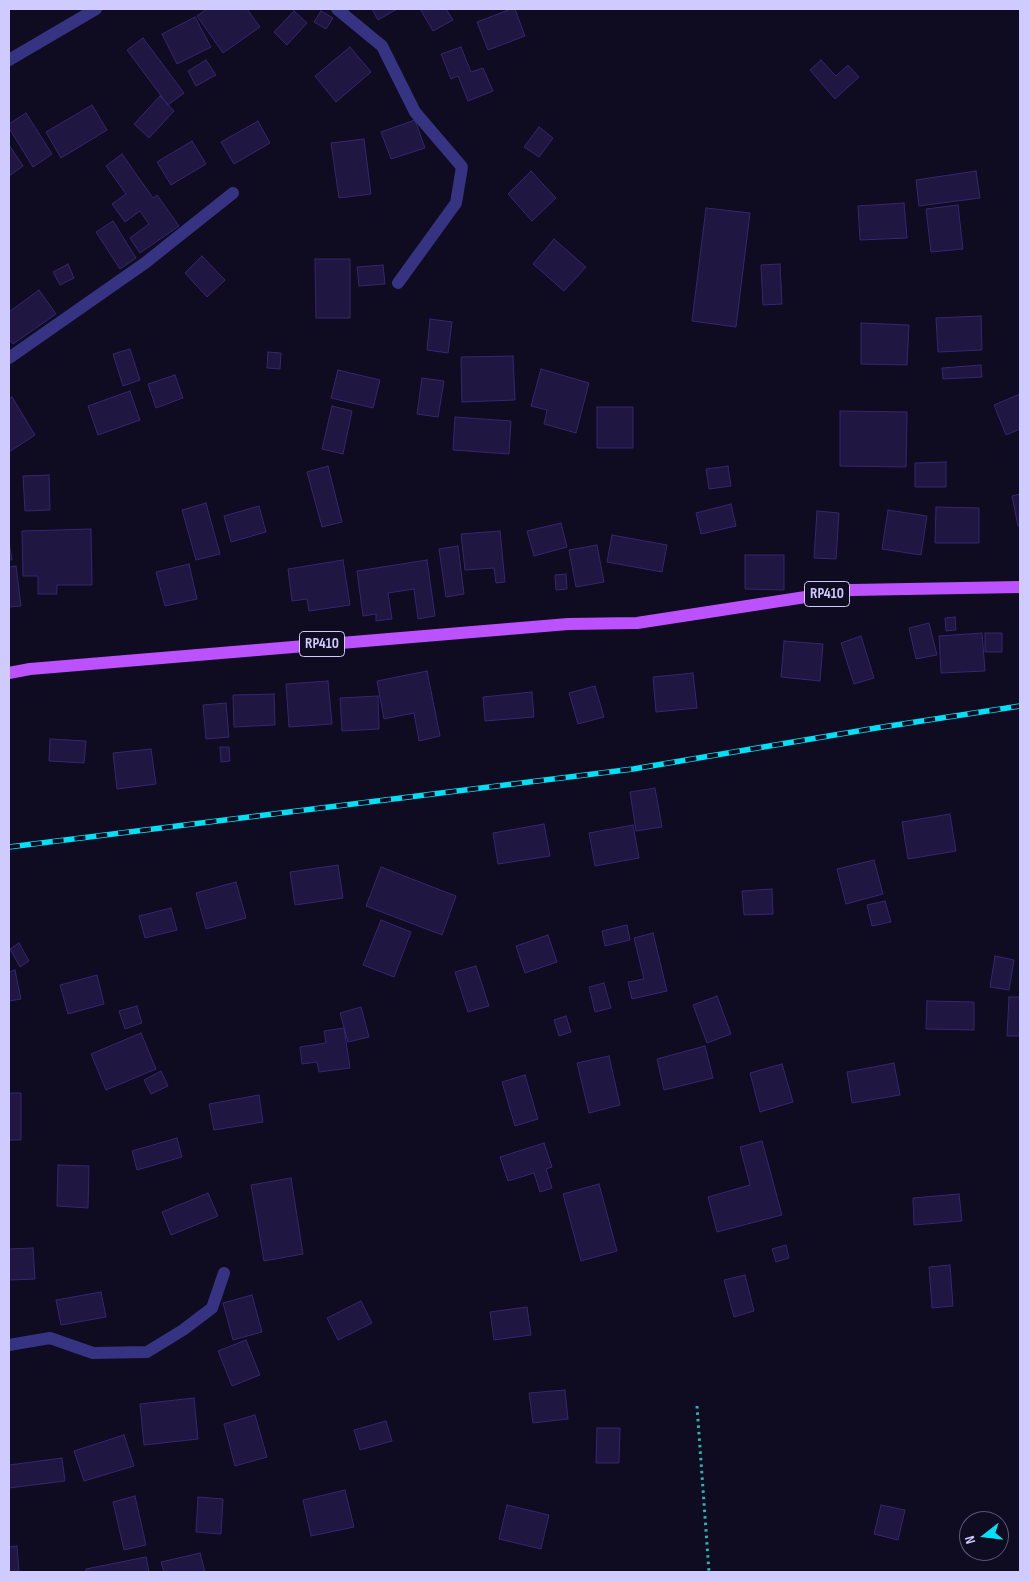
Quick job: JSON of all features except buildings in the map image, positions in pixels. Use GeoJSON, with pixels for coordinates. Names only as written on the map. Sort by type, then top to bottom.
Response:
{"type":"FeatureCollection","features":[{"type":"Feature","properties":{"kind":"main road","name":"RP410"},"geometry":{"type":"LineString","coordinates":[[9,673],[30,668],[568,624],[637,623],[851,590],[1020,587]]}},
{"type":"Feature","properties":{"kind":"street"},"geometry":{"type":"LineString","coordinates":[[9,60],[96,9]]}},
{"type":"Feature","properties":{"kind":"street"},"geometry":{"type":"LineString","coordinates":[[337,9],[382,46],[415,112],[462,167],[456,203],[398,283]]}},
{"type":"Feature","properties":{"kind":"street"},"geometry":{"type":"LineString","coordinates":[[9,358],[145,263],[233,193]]}},
{"type":"Feature","properties":{"kind":"street"},"geometry":{"type":"LineString","coordinates":[[9,1345],[50,1338],[93,1353],[147,1352],[183,1330],[212,1308],[224,1273]]}},
{"type":"Feature","properties":{"kind":"path"},"geometry":{"type":"LineString","coordinates":[[697,1406],[709,1572]]}},
{"type":"Feature","properties":{"kind":"railway"},"geometry":{"type":"LineString","coordinates":[[9,847],[633,769],[1020,706]]}}]}
